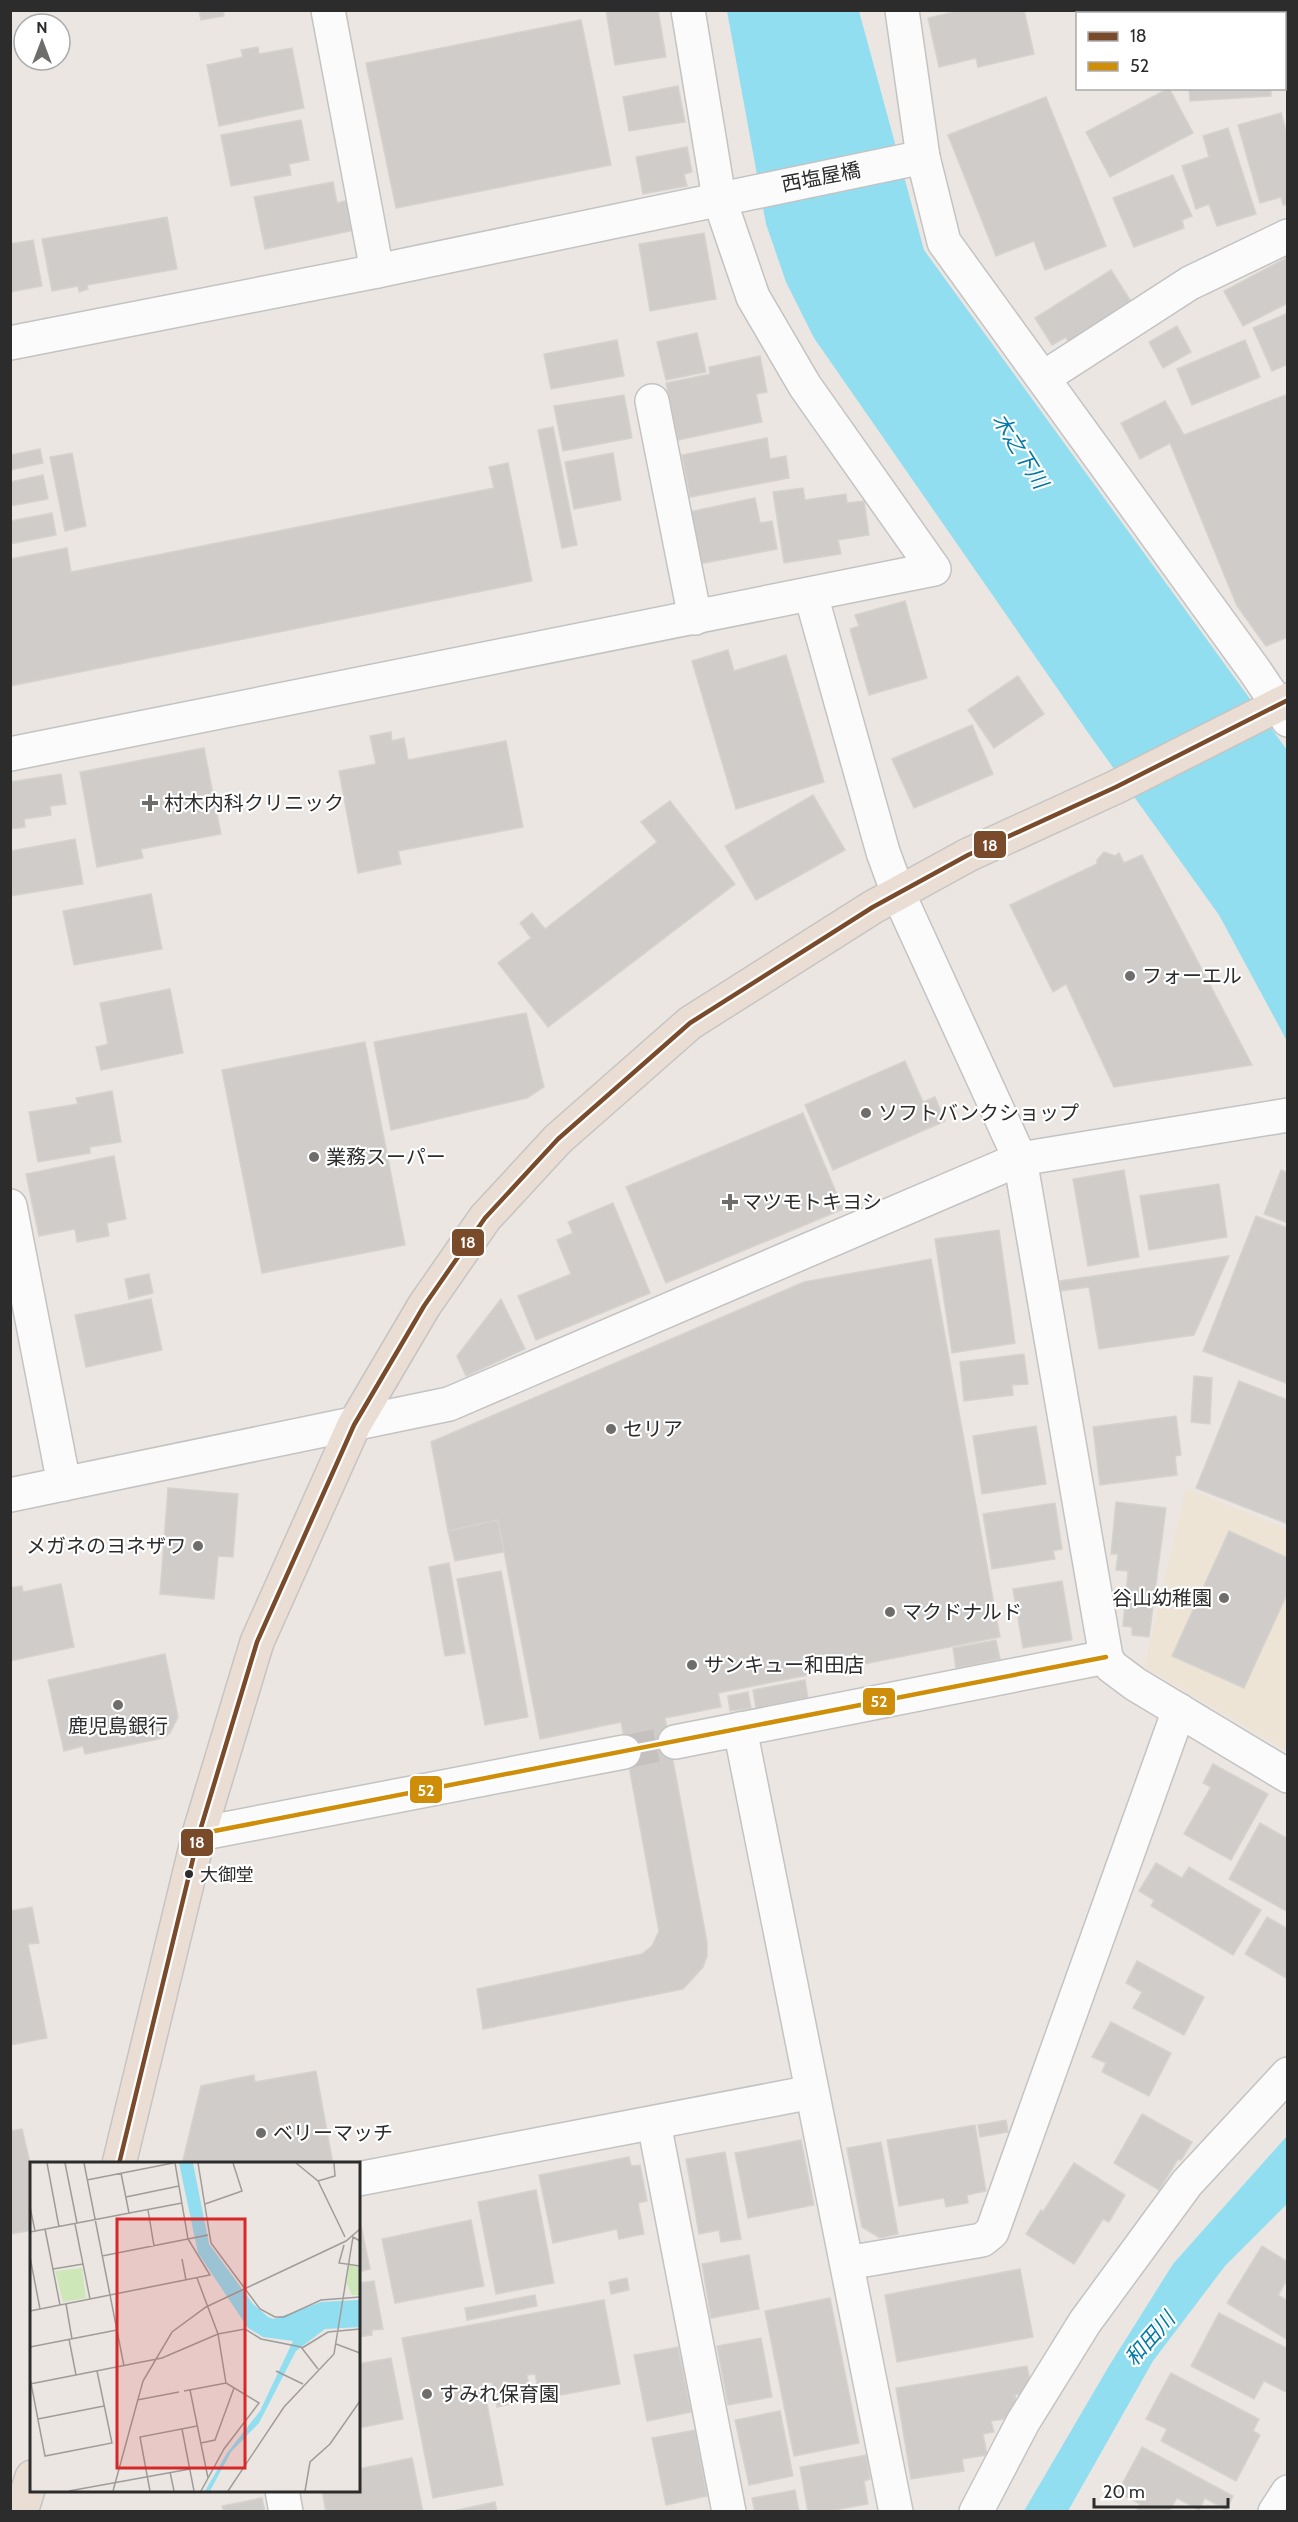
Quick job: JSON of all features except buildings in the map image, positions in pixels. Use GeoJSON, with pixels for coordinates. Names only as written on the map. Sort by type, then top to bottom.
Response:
{"type":"FeatureCollection","features":[{"type":"Feature","properties":{"kind":"highway"},"geometry":{"type":"LineString","coordinates":[[119,2162],[199,1834],[257,1642],[354,1425],[424,1306],[485,1218],[558,1139],[690,1023],[898,893],[968,855],[1280,709]]}},
{"type":"Feature","properties":{"kind":"highway"},"geometry":{"type":"LineString","coordinates":[[21,2511],[30,2483]]}},
{"type":"Feature","properties":{"kind":"street"},"geometry":{"type":"LineString","coordinates":[[328,10],[377,272]]}},
{"type":"Feature","properties":{"kind":"street"},"geometry":{"type":"LineString","coordinates":[[10,754],[934,569],[805,386],[753,297],[719,198],[688,10]]}},
{"type":"Feature","properties":{"kind":"street"},"geometry":{"type":"LineString","coordinates":[[902,10],[923,157],[944,242],[1280,709]]}},
{"type":"Feature","properties":{"kind":"street","name":"西塩屋橋"},"geometry":{"type":"LineString","coordinates":[[10,343],[377,272],[719,198],[923,157]]}},
{"type":"Feature","properties":{"kind":"street"},"geometry":{"type":"LineString","coordinates":[[1043,378],[1190,283],[1287,236]]}},
{"type":"Feature","properties":{"kind":"street"},"geometry":{"type":"LineString","coordinates":[[652,401],[695,618]]}},
{"type":"Feature","properties":{"kind":"street"},"geometry":{"type":"LineString","coordinates":[[811,595],[883,852],[898,893],[1020,1159],[1106,1657],[1111,1666],[1126,1678],[1287,1776]]}},
{"type":"Feature","properties":{"kind":"street"},"geometry":{"type":"LineString","coordinates":[[10,1495],[449,1404],[1020,1159],[1287,1115]]}},
{"type":"Feature","properties":{"kind":"street"},"geometry":{"type":"LineString","coordinates":[[10,1206],[64,1484]]}},
{"type":"Feature","properties":{"kind":"street"},"geometry":{"type":"LineString","coordinates":[[675,1742],[1106,1657]]}},
{"type":"Feature","properties":{"kind":"street"},"geometry":{"type":"LineString","coordinates":[[846,2264],[982,2240],[992,2232],[1179,1710]]}},
{"type":"Feature","properties":{"kind":"street"},"geometry":{"type":"LineString","coordinates":[[741,1729],[896,2511]]}},
{"type":"Feature","properties":{"kind":"street"},"geometry":{"type":"LineString","coordinates":[[199,1834],[624,1752]]}},
{"type":"Feature","properties":{"kind":"street"},"geometry":{"type":"LineString","coordinates":[[976,2511],[1023,2422],[1085,2322],[1187,2183],[1287,2074]]}},
{"type":"Feature","properties":{"kind":"street"},"geometry":{"type":"LineString","coordinates":[[360,2179],[812,2092]]}},
{"type":"Feature","properties":{"kind":"street"},"geometry":{"type":"LineString","coordinates":[[654,2123],[729,2511]]}},
{"type":"Feature","properties":{"kind":"street"},"geometry":{"type":"LineString","coordinates":[[282,2492],[286,2511]]}},
{"type":"Feature","properties":{"kind":"street"},"geometry":{"type":"LineString","coordinates":[[1275,2511],[1287,2492]]}},
{"type":"Feature","properties":{"kind":"shaded area","name":"谷山幼稚園"},"geometry":{"type":"Polygon","coordinates":[[[1186,1488],[1287,1529],[1287,1751],[1144,1667],[1186,1488]]]}},
{"type":"Feature","properties":{"kind":"water","name":"木之下川"},"geometry":{"type":"Polygon","coordinates":[[[727,11],[859,11],[924,250],[1287,750],[1287,1041],[1219,915],[1089,734],[814,338],[786,282],[766,224],[727,11]]]}},
{"type":"Feature","properties":{"kind":"water","name":"和田川"},"geometry":{"type":"Polygon","coordinates":[[[1287,2136],[1287,2204],[1225,2266],[1153,2361],[1068,2511],[1024,2511],[1109,2366],[1173,2264],[1287,2136]]]}},
{"type":"Feature","properties":{"kind":"tunnel"},"geometry":{"type":"LineString","coordinates":[[624,1752],[675,1742]]}},
{"type":"Feature","properties":{"kind":"transit line","name":"18"},"geometry":{"type":"LineString","coordinates":[[119,2162],[199,1834],[257,1642],[354,1425],[424,1306],[485,1218],[558,1139],[690,1023],[873,907],[968,855],[1116,787],[1288,700]]}},
{"type":"Feature","properties":{"kind":"transit line","name":"52"},"geometry":{"type":"LineString","coordinates":[[199,1834],[1106,1657]]}},
{"type":"Feature","properties":{"kind":"place","name":"村木内科クリニック"},"geometry":{"type":"Point","coordinates":[150,803]}},
{"type":"Feature","properties":{"kind":"place","name":"フォーエル"},"geometry":{"type":"Point","coordinates":[1130,976]}},
{"type":"Feature","properties":{"kind":"place","name":"ソフトバンクショップ"},"geometry":{"type":"Point","coordinates":[866,1113]}},
{"type":"Feature","properties":{"kind":"place","name":"業務スーパー"},"geometry":{"type":"Point","coordinates":[314,1157]}},
{"type":"Feature","properties":{"kind":"place","name":"マツモトキヨシ"},"geometry":{"type":"Point","coordinates":[730,1202]}},
{"type":"Feature","properties":{"kind":"place","name":"セリア"},"geometry":{"type":"Point","coordinates":[611,1429]}},
{"type":"Feature","properties":{"kind":"place","name":"メガネのヨネザワ"},"geometry":{"type":"Point","coordinates":[198,1546]}},
{"type":"Feature","properties":{"kind":"place","name":"谷山幼稚園"},"geometry":{"type":"Point","coordinates":[1224,1598]}},
{"type":"Feature","properties":{"kind":"place","name":"マクドナルド"},"geometry":{"type":"Point","coordinates":[890,1612]}},
{"type":"Feature","properties":{"kind":"place","name":"サンキュー和田店"},"geometry":{"type":"Point","coordinates":[692,1665]}},
{"type":"Feature","properties":{"kind":"place","name":"鹿児島銀行"},"geometry":{"type":"Point","coordinates":[118,1705]}},
{"type":"Feature","properties":{"kind":"place","name":"大御堂"},"geometry":{"type":"Point","coordinates":[189,1874]}},
{"type":"Feature","properties":{"kind":"place","name":"ベリーマッチ"},"geometry":{"type":"Point","coordinates":[261,2133]}},
{"type":"Feature","properties":{"kind":"place","name":"すみれ保育園"},"geometry":{"type":"Point","coordinates":[427,2394]}}]}
